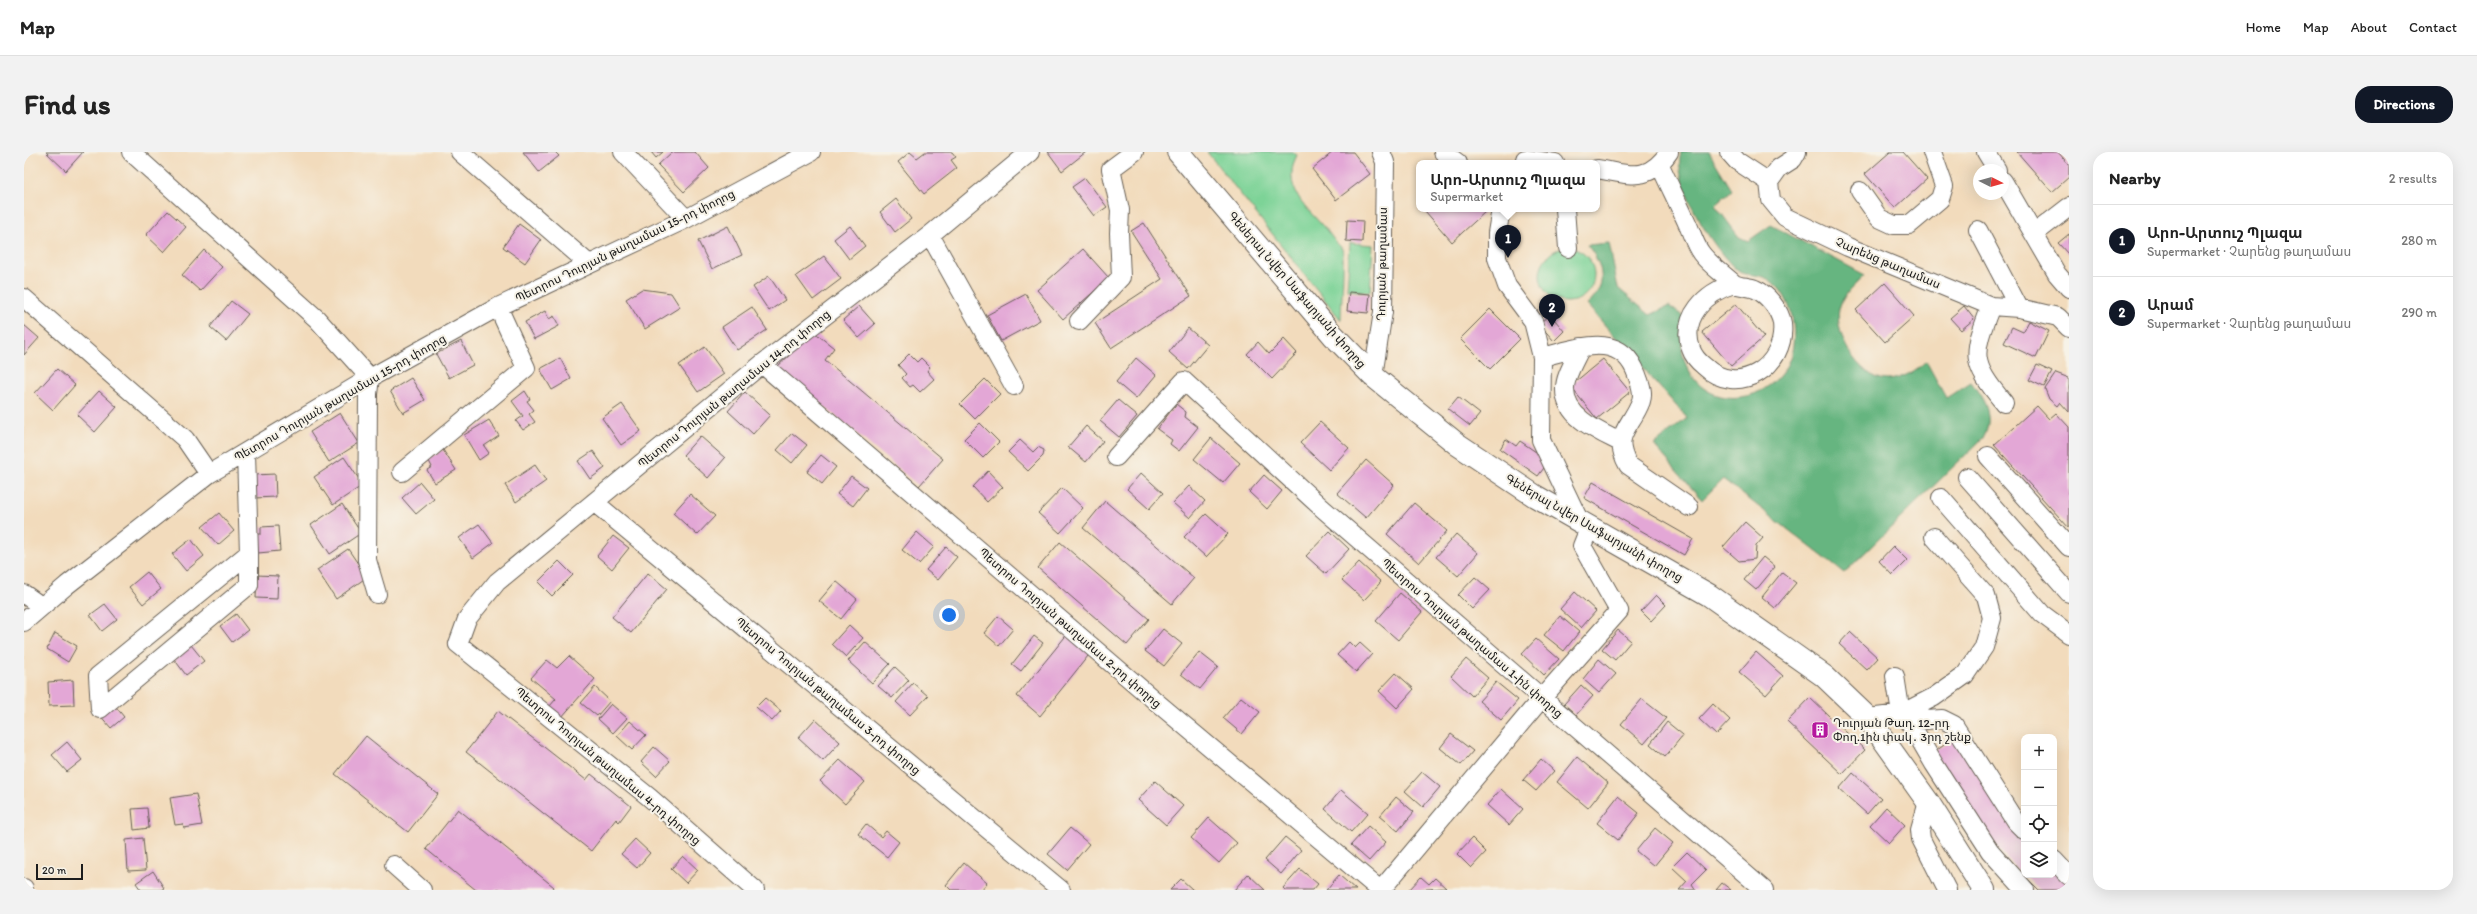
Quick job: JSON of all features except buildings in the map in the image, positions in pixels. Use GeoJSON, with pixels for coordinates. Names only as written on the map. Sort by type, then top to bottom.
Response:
{"type":"FeatureCollection","features":[{"type":"Feature","properties":{"kind":"main road","name":"Գեներալ Նվեր Սաֆարյանի փողոց"},"geometry":{"type":"LineString","coordinates":[[1178,152],[1333,335],[1374,376],[1458,444],[1535,496],[1709,595],[1824,676],[1868,718],[1928,802],[1984,890]]}},
{"type":"Feature","properties":{"kind":"street"},"geometry":{"type":"LineString","coordinates":[[132,152],[317,319],[370,378],[368,394],[367,560],[377,594]]}},
{"type":"Feature","properties":{"kind":"street"},"geometry":{"type":"LineString","coordinates":[[460,152],[589,264]]}},
{"type":"Feature","properties":{"kind":"street"},"geometry":{"type":"LineString","coordinates":[[623,152],[686,218]]}},
{"type":"Feature","properties":{"kind":"street","name":"Պետրոս Դուրյան թաղամաս 15-րդ փողոց"},"geometry":{"type":"LineString","coordinates":[[24,622],[41,606],[209,474],[370,378],[498,307],[686,218],[811,152]]}},
{"type":"Feature","properties":{"kind":"street","name":"Պետրոս Դուրյան թաղամաս 14-րդ փողոց"},"geometry":{"type":"LineString","coordinates":[[458,644],[467,619],[497,582],[762,364],[930,235],[1030,152]]}},
{"type":"Feature","properties":{"kind":"street"},"geometry":{"type":"LineString","coordinates":[[1079,321],[1121,277],[1119,233],[1120,210],[1111,170],[1134,152]]}},
{"type":"Feature","properties":{"kind":"street","name":"Դուրյան թաղամաս"},"geometry":{"type":"LineString","coordinates":[[1374,376],[1383,312],[1384,162],[1380,152]]}},
{"type":"Feature","properties":{"kind":"street"},"geometry":{"type":"LineString","coordinates":[[1443,152],[1454,160]]}},
{"type":"Feature","properties":{"kind":"street"},"geometry":{"type":"LineString","coordinates":[[1729,152],[1737,161],[1769,182],[1779,168],[1793,159],[1797,152]]}},
{"type":"Feature","properties":{"kind":"street"},"geometry":{"type":"LineString","coordinates":[[1860,191],[1880,218],[1894,225],[1908,225],[1935,204],[1942,193],[1944,186],[1932,152]]}},
{"type":"Feature","properties":{"kind":"street"},"geometry":{"type":"LineString","coordinates":[[1986,152],[1993,164]]}},
{"type":"Feature","properties":{"kind":"street"},"geometry":{"type":"LineString","coordinates":[[1526,158],[1538,160]]}},
{"type":"Feature","properties":{"kind":"street"},"geometry":{"type":"LineString","coordinates":[[1600,169],[1642,176],[1664,159],[1701,253],[1734,284],[1755,289],[1767,297],[1776,308],[1782,323],[1780,341],[1774,355],[1762,372],[1746,379],[1727,380],[1712,374],[1700,362],[1692,349],[1689,332],[1693,314],[1705,297],[1719,288],[1734,284]]}},
{"type":"Feature","properties":{"kind":"street","name":"Չարենց թաղամաս"},"geometry":{"type":"LineString","coordinates":[[1769,182],[1772,200],[1785,217],[1848,247],[1991,306],[2019,308],[2058,317],[2069,328]]}},
{"type":"Feature","properties":{"kind":"street"},"geometry":{"type":"LineString","coordinates":[[2009,191],[2057,274],[2069,288]]}},
{"type":"Feature","properties":{"kind":"street"},"geometry":{"type":"LineString","coordinates":[[2034,234],[2069,207]]}},
{"type":"Feature","properties":{"kind":"street"},"geometry":{"type":"LineString","coordinates":[[1381,890],[1541,699],[1619,610],[1582,546],[1584,523],[1541,440],[1542,357],[1533,321],[1507,286],[1497,258],[1497,233],[1500,212]]}},
{"type":"Feature","properties":{"kind":"street"},"geometry":{"type":"LineString","coordinates":[[1565,212],[1568,248]]}},
{"type":"Feature","properties":{"kind":"street"},"geometry":{"type":"LineString","coordinates":[[1978,230],[2019,308]]}},
{"type":"Feature","properties":{"kind":"street"},"geometry":{"type":"LineString","coordinates":[[930,235],[1014,386]]}},
{"type":"Feature","properties":{"kind":"street"},"geometry":{"type":"LineString","coordinates":[[24,298],[185,439],[209,474]]}},
{"type":"Feature","properties":{"kind":"street"},"geometry":{"type":"LineString","coordinates":[[1991,306],[1976,350],[1978,367],[2004,403]]}},
{"type":"Feature","properties":{"kind":"street"},"geometry":{"type":"LineString","coordinates":[[402,472],[526,368],[498,307]]}},
{"type":"Feature","properties":{"kind":"street"},"geometry":{"type":"LineString","coordinates":[[1542,357],[1597,344],[1621,350],[1635,369],[1642,392],[1642,400],[1621,436],[1620,442],[1622,454],[1628,465],[1689,507]]}},
{"type":"Feature","properties":{"kind":"street"},"geometry":{"type":"LineString","coordinates":[[1581,347],[1564,390],[1568,402],[1582,422],[1620,442]]}},
{"type":"Feature","properties":{"kind":"street","name":"Պետրոս Դուրյան թաղամաս 2-րդ փողոց"},"geometry":{"type":"LineString","coordinates":[[762,364],[1160,706],[1381,890]]}},
{"type":"Feature","properties":{"kind":"street","name":"Պետրոս Դուրյան թաղամաս 1-ին փողոց"},"geometry":{"type":"LineString","coordinates":[[1116,457],[1184,381],[1322,508],[1541,699],[1764,890]]}},
{"type":"Feature","properties":{"kind":"street"},"geometry":{"type":"LineString","coordinates":[[246,453],[249,553],[249,585],[100,710],[98,676],[249,553]]}},
{"type":"Feature","properties":{"kind":"street"},"geometry":{"type":"LineString","coordinates":[[1988,456],[2069,547]]}},
{"type":"Feature","properties":{"kind":"street"},"geometry":{"type":"LineString","coordinates":[[1967,477],[2069,593]]}},
{"type":"Feature","properties":{"kind":"street"},"geometry":{"type":"LineString","coordinates":[[1940,498],[2042,614],[2069,634]]}},
{"type":"Feature","properties":{"kind":"street","name":"Պետրոս Դուրյան թաղամաս 3-րդ փողոց"},"geometry":{"type":"LineString","coordinates":[[594,502],[1061,890]]}},
{"type":"Feature","properties":{"kind":"street"},"geometry":{"type":"LineString","coordinates":[[1905,718],[1965,675],[1984,647],[1992,618],[1986,596],[1934,537]]}},
{"type":"Feature","properties":{"kind":"street"},"geometry":{"type":"LineString","coordinates":[[24,594],[41,606]]}},
{"type":"Feature","properties":{"kind":"street","name":"Պետրոս Դուրյան թաղամաս 4-րդ փողոց"},"geometry":{"type":"LineString","coordinates":[[458,644],[649,797],[755,890]]}},
{"type":"Feature","properties":{"kind":"street"},"geometry":{"type":"LineString","coordinates":[[1895,676],[1905,718],[1990,851],[2025,890]]}},
{"type":"Feature","properties":{"kind":"street"},"geometry":{"type":"LineString","coordinates":[[1868,718],[1942,718],[1954,725],[2015,821],[2021,827]]}},
{"type":"Feature","properties":{"kind":"street"},"geometry":{"type":"LineString","coordinates":[[1928,802],[1920,830],[1921,839],[1947,890]]}},
{"type":"Feature","properties":{"kind":"street"},"geometry":{"type":"LineString","coordinates":[[2057,863],[2069,876]]}},
{"type":"Feature","properties":{"kind":"street"},"geometry":{"type":"LineString","coordinates":[[394,865],[422,890]]}},
{"type":"Feature","properties":{"kind":"green space"},"geometry":{"type":"Polygon","coordinates":[[[1207,152],[1293,152],[1297,155],[1292,168],[1292,181],[1296,191],[1309,211],[1342,249],[1343,272],[1341,320],[1207,152]]]}},
{"type":"Feature","properties":{"kind":"green space"},"geometry":{"type":"Polygon","coordinates":[[[1681,152],[1709,152],[1732,190],[1715,205],[1739,237],[1748,241],[1771,225],[1865,275],[1846,295],[1841,303],[1838,314],[1839,326],[1849,351],[1867,372],[1877,378],[1888,380],[1908,374],[1926,361],[1946,398],[1971,382],[1984,402],[1988,415],[1988,422],[1984,437],[1844,573],[1723,479],[1702,500],[1654,445],[1687,418],[1587,305],[1598,291],[1601,283],[1601,276],[1597,260],[1587,245],[1609,243],[1618,288],[1650,315],[1669,306],[1684,317],[1682,344],[1684,359],[1694,379],[1708,391],[1725,397],[1743,397],[1760,391],[1776,380],[1787,365],[1793,345],[1794,335],[1792,316],[1785,297],[1773,282],[1764,277],[1743,274],[1738,271],[1728,261],[1707,233],[1688,198],[1682,181],[1680,165],[1681,152]]]}},
{"type":"Feature","properties":{"kind":"green space"},"geometry":{"type":"Polygon","coordinates":[[[1350,243],[1373,245],[1370,292],[1347,290],[1350,243]]]}},
{"type":"Feature","properties":{"kind":"green space"},"geometry":{"type":"Polygon","coordinates":[[[1567,248],[1577,250],[1586,256],[1592,265],[1594,275],[1592,285],[1586,294],[1577,300],[1567,302],[1557,300],[1548,294],[1542,285],[1540,275],[1542,265],[1548,256],[1557,250],[1567,248]]]}},
{"type":"Feature","properties":{"kind":"place","name":"Արո-Արտուշ Պլազա"},"geometry":{"type":"Point","coordinates":[1508,258]}},
{"type":"Feature","properties":{"kind":"place","name":"Արամ"},"geometry":{"type":"Point","coordinates":[1552,327]}},
{"type":"Feature","properties":{"kind":"place","name":"Դուրյան Թաղ. 12-րդ Փող.1ին փակ․ 3րդ շենք"},"geometry":{"type":"Point","coordinates":[1820,730]}}]}
